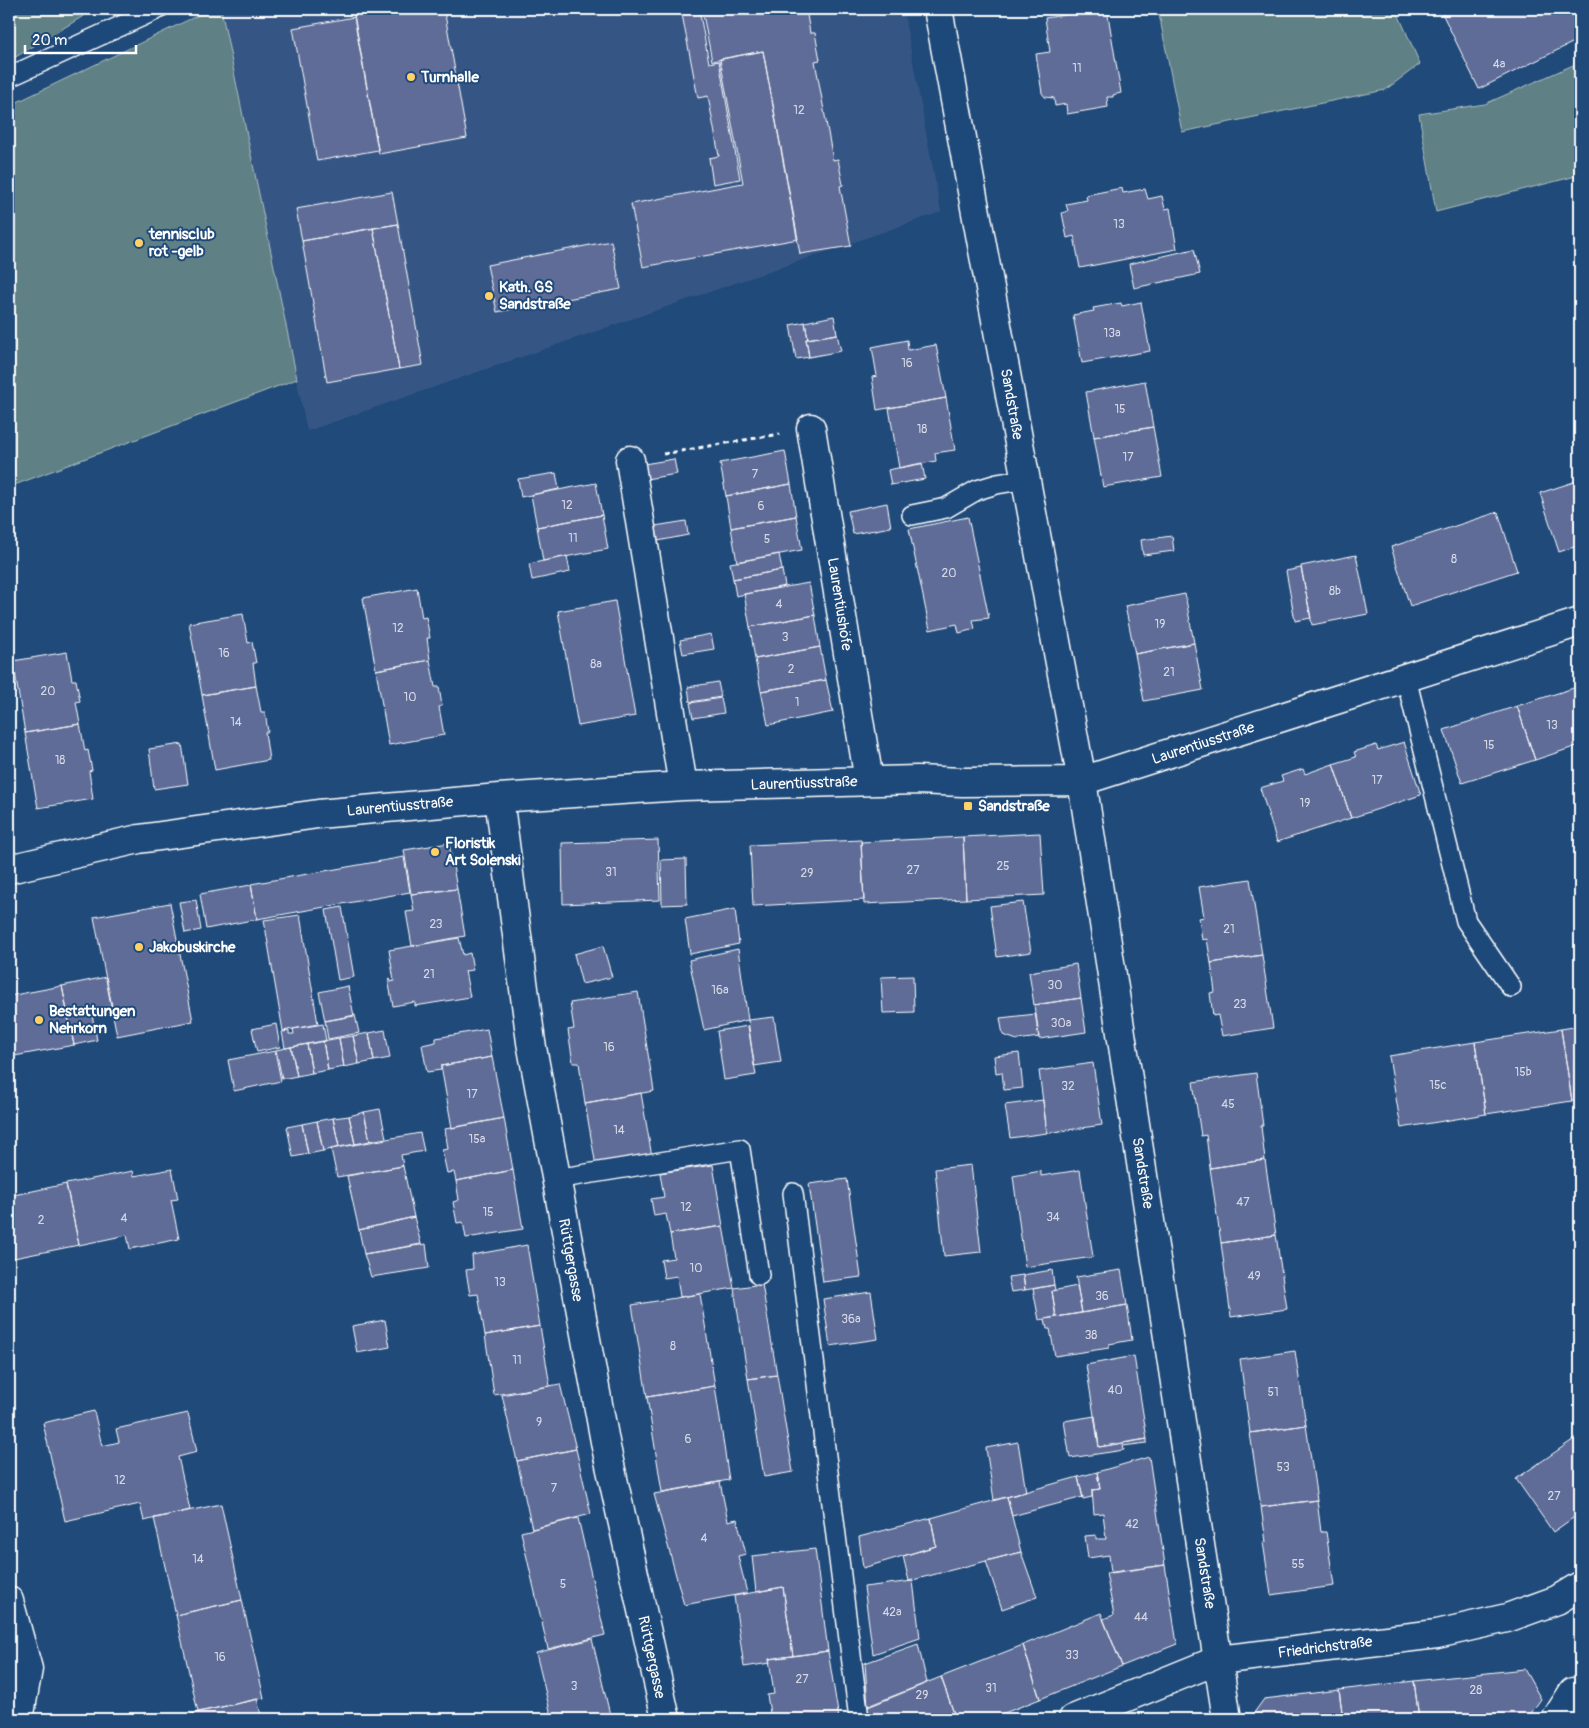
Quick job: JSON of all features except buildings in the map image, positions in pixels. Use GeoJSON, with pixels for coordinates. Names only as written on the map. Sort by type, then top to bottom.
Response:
{"type":"FeatureCollection","features":[{"type":"Feature","properties":{"kind":"street","name":"Sandstraße"},"geometry":{"type":"LineString","coordinates":[[938,9],[1082,782],[1226,1719]]}},
{"type":"Feature","properties":{"kind":"street","name":"Laurentiushöfe"},"geometry":{"type":"LineString","coordinates":[[811,428],[869,781]]}},
{"type":"Feature","properties":{"kind":"street"},"geometry":{"type":"LineString","coordinates":[[630,460],[683,786]]}},
{"type":"Feature","properties":{"kind":"street","name":"Laurentiusstraße"},"geometry":{"type":"LineString","coordinates":[[9,869],[139,839],[318,814],[499,798],[683,786],[917,780],[1082,782],[1580,622]]}},
{"type":"Feature","properties":{"kind":"street","name":"Rüttgergasse"},"geometry":{"type":"LineString","coordinates":[[499,798],[531,1042],[606,1447],[666,1719]]}},
{"type":"Feature","properties":{"kind":"street","name":"Friedrichstraße"},"geometry":{"type":"LineString","coordinates":[[1073,1719],[1218,1660],[1437,1634],[1507,1618],[1557,1600],[1580,1586]]}},
{"type":"Feature","properties":{"kind":"street"},"geometry":{"type":"LineString","coordinates":[[9,1601],[28,1669],[19,1719]]}},
{"type":"Feature","properties":{"kind":"street"},"geometry":{"type":"LineString","coordinates":[[1556,1719],[1573,1692]]}},
{"type":"Feature","properties":{"kind":"lane"},"geometry":{"type":"LineString","coordinates":[[9,77],[158,9]]}},
{"type":"Feature","properties":{"kind":"lane"},"geometry":{"type":"LineString","coordinates":[[912,515],[946,508],[977,490],[1026,479]]}},
{"type":"Feature","properties":{"kind":"lane"},"geometry":{"type":"LineString","coordinates":[[1406,678],[1466,921],[1511,987]]}},
{"type":"Feature","properties":{"kind":"lane"},"geometry":{"type":"LineString","coordinates":[[556,1179],[740,1149],[759,1275]]}},
{"type":"Feature","properties":{"kind":"lane"},"geometry":{"type":"LineString","coordinates":[[793,1193],[859,1719]]}},
{"type":"Feature","properties":{"kind":"path"},"geometry":{"type":"LineString","coordinates":[[630,460],[811,428]]}},
{"type":"Feature","properties":{"kind":"shaded area","name":"Kath. GS Sandstraße"},"geometry":{"type":"Polygon","coordinates":[[[221,9],[903,9],[941,212],[307,431],[221,9]]]}},
{"type":"Feature","properties":{"kind":"green space"},"geometry":{"type":"Polygon","coordinates":[[[20,9],[95,9],[9,61],[9,16],[20,9]]]}},
{"type":"Feature","properties":{"kind":"green space","name":"tennisclub rot -gelb"},"geometry":{"type":"Polygon","coordinates":[[[211,9],[221,9],[297,379],[9,487],[9,106],[211,9]]]}},
{"type":"Feature","properties":{"kind":"green space"},"geometry":{"type":"Polygon","coordinates":[[[1158,9],[1396,9],[1420,64],[1385,90],[1182,132],[1158,9]]]}},
{"type":"Feature","properties":{"kind":"green space"},"geometry":{"type":"Polygon","coordinates":[[[1580,62],[1580,175],[1436,212],[1419,114],[1485,104],[1580,62]]]}},
{"type":"Feature","properties":{"kind":"place","name":"Turnhalle"},"geometry":{"type":"Point","coordinates":[411,77]}},
{"type":"Feature","properties":{"kind":"place","name":"tennisclub rot -gelb"},"geometry":{"type":"Point","coordinates":[139,243]}},
{"type":"Feature","properties":{"kind":"place","name":"Kath. GS Sandstraße"},"geometry":{"type":"Point","coordinates":[489,296]}},
{"type":"Feature","properties":{"kind":"place","name":"Sandstraße"},"geometry":{"type":"Point","coordinates":[968,806]}},
{"type":"Feature","properties":{"kind":"place","name":"Floristik Art Solenski"},"geometry":{"type":"Point","coordinates":[435,852]}},
{"type":"Feature","properties":{"kind":"place","name":"Jakobuskirche"},"geometry":{"type":"Point","coordinates":[139,947]}},
{"type":"Feature","properties":{"kind":"place","name":"Bestattungen Nehrkorn"},"geometry":{"type":"Point","coordinates":[39,1020]}}]}
